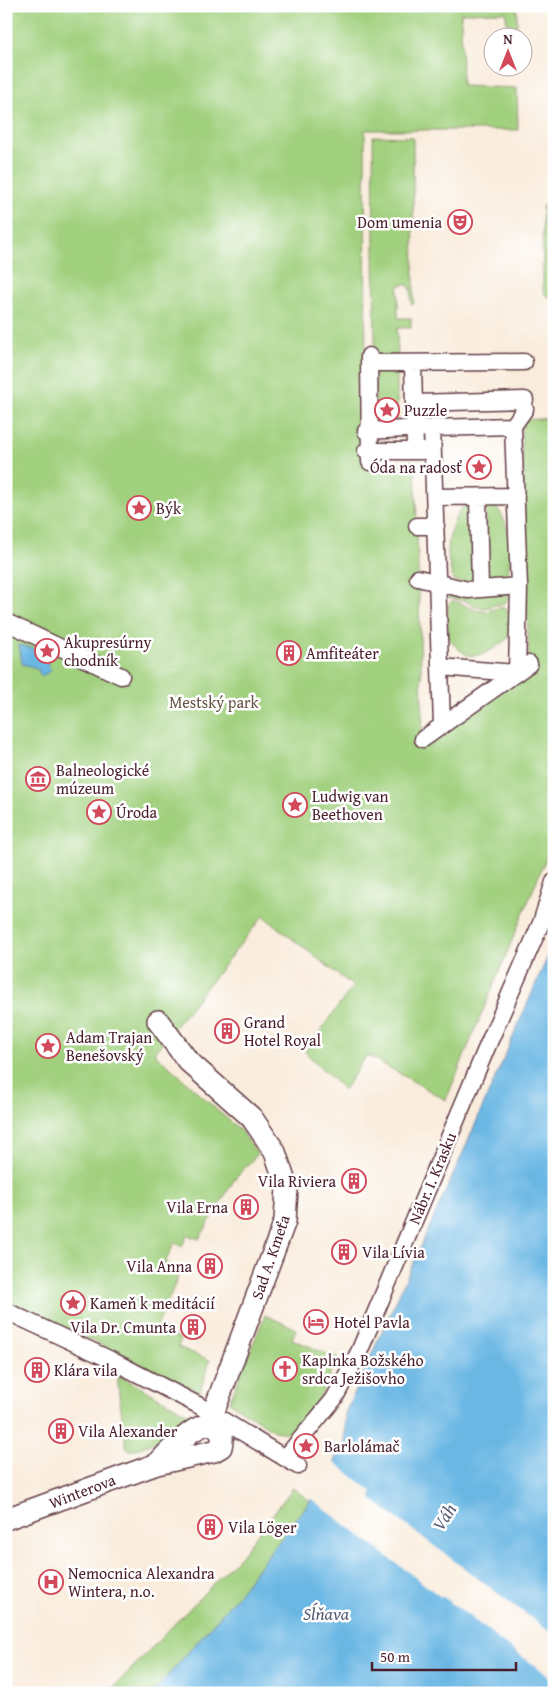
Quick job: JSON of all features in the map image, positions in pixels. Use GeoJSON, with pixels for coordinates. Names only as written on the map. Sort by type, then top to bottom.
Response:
{"type":"FeatureCollection","features":[{"type":"Feature","properties":{"kind":"street"},"geometry":{"type":"LineString","coordinates":[[433,451],[369,455],[369,360],[413,363],[524,362]]}},
{"type":"Feature","properties":{"kind":"street"},"geometry":{"type":"LineString","coordinates":[[413,363],[415,451]]}},
{"type":"Feature","properties":{"kind":"street"},"geometry":{"type":"LineString","coordinates":[[414,403],[525,405],[513,426],[516,496],[521,548],[519,586],[523,668]]}},
{"type":"Feature","properties":{"kind":"street"},"geometry":{"type":"LineString","coordinates":[[368,431],[513,426]]}},
{"type":"Feature","properties":{"kind":"street"},"geometry":{"type":"LineString","coordinates":[[432,428],[442,725]]}},
{"type":"Feature","properties":{"kind":"street"},"geometry":{"type":"LineString","coordinates":[[435,497],[516,496]]}},
{"type":"Feature","properties":{"kind":"street"},"geometry":{"type":"LineString","coordinates":[[478,497],[480,589]]}},
{"type":"Feature","properties":{"kind":"street"},"geometry":{"type":"LineString","coordinates":[[417,526],[436,526]]}},
{"type":"Feature","properties":{"kind":"street"},"geometry":{"type":"LineString","coordinates":[[418,578],[468,590],[519,586]]}},
{"type":"Feature","properties":{"kind":"street"},"geometry":{"type":"LineString","coordinates":[[6,622],[121,676]]}},
{"type":"Feature","properties":{"kind":"street"},"geometry":{"type":"LineString","coordinates":[[440,667],[523,668]]}},
{"type":"Feature","properties":{"kind":"street"},"geometry":{"type":"LineString","coordinates":[[423,739],[523,668]]}},
{"type":"Feature","properties":{"kind":"street","name":"Nábr. I. Krasku"},"geometry":{"type":"LineString","coordinates":[[251,1437],[291,1462],[334,1399],[359,1352],[541,923],[554,882]]}},
{"type":"Feature","properties":{"kind":"street","name":"Sad A. Kmeťa"},"geometry":{"type":"LineString","coordinates":[[158,1021],[188,1061],[252,1118],[275,1152],[287,1188],[285,1221],[211,1419]]}},
{"type":"Feature","properties":{"kind":"street"},"geometry":{"type":"LineString","coordinates":[[6,1311],[109,1359],[211,1419],[251,1437]]}},
{"type":"Feature","properties":{"kind":"street"},"geometry":{"type":"LineString","coordinates":[[211,1419],[222,1435],[222,1447],[251,1437]]}},
{"type":"Feature","properties":{"kind":"street","name":"Winterova"},"geometry":{"type":"LineString","coordinates":[[157,1464],[192,1431],[211,1419]]}},
{"type":"Feature","properties":{"kind":"street","name":"Winterova"},"geometry":{"type":"LineString","coordinates":[[6,1519],[157,1464],[214,1451],[222,1447]]}},
{"type":"Feature","properties":{"kind":"green space","name":"Mestský park"},"geometry":{"type":"Polygon","coordinates":[[[6,6],[517,6],[517,28],[507,28],[506,12],[461,13],[462,86],[517,88],[518,130],[365,130],[366,426],[370,462],[415,461],[423,738],[529,664],[521,420],[554,418],[554,839],[446,1100],[367,1055],[344,1090],[305,1052],[353,986],[263,916],[154,1053],[241,1131],[258,1154],[236,1177],[199,1239],[187,1235],[182,1246],[174,1243],[165,1263],[181,1270],[156,1329],[181,1339],[178,1347],[210,1360],[200,1392],[6,1300],[6,6]]]}},
{"type":"Feature","properties":{"kind":"green space"},"geometry":{"type":"Polygon","coordinates":[[[373,136],[413,137],[414,304],[411,304],[411,290],[409,286],[404,284],[399,286],[398,318],[411,318],[411,328],[397,328],[398,356],[375,356],[373,136]]]}},
{"type":"Feature","properties":{"kind":"green space"},"geometry":{"type":"Polygon","coordinates":[[[549,199],[554,199],[554,298],[546,295],[543,288],[542,207],[549,199]]]}},
{"type":"Feature","properties":{"kind":"green space"},"geometry":{"type":"Polygon","coordinates":[[[375,369],[397,369],[397,426],[375,426],[375,369]]]}},
{"type":"Feature","properties":{"kind":"green space"},"geometry":{"type":"Polygon","coordinates":[[[490,502],[499,511],[506,524],[510,539],[511,555],[507,579],[486,581],[486,504],[490,502]]]}},
{"type":"Feature","properties":{"kind":"green space"},"geometry":{"type":"Polygon","coordinates":[[[471,503],[477,574],[469,585],[453,580],[448,552],[449,539],[456,518],[463,506],[471,503]]]}},
{"type":"Feature","properties":{"kind":"green space"},"geometry":{"type":"Polygon","coordinates":[[[452,590],[509,594],[508,599],[504,603],[479,608],[465,601],[448,598],[452,590]]]}},
{"type":"Feature","properties":{"kind":"green space"},"geometry":{"type":"Polygon","coordinates":[[[452,601],[480,611],[500,608],[508,609],[511,622],[508,638],[495,648],[479,655],[473,656],[463,652],[449,639],[448,605],[452,601]]]}},
{"type":"Feature","properties":{"kind":"green space"},"geometry":{"type":"Polygon","coordinates":[[[265,1315],[296,1329],[292,1339],[337,1358],[310,1420],[298,1430],[288,1433],[274,1431],[229,1402],[265,1315]]]}},
{"type":"Feature","properties":{"kind":"green space"},"geometry":{"type":"Polygon","coordinates":[[[120,1376],[189,1414],[185,1421],[166,1437],[134,1450],[129,1450],[126,1446],[118,1387],[118,1377],[120,1376]]]}},
{"type":"Feature","properties":{"kind":"green space"},"geometry":{"type":"Polygon","coordinates":[[[293,1488],[310,1501],[232,1602],[153,1693],[108,1693],[241,1555],[293,1488]]]}},
{"type":"Feature","properties":{"kind":"water"},"geometry":{"type":"Polygon","coordinates":[[[19,645],[41,650],[51,671],[41,676],[37,668],[22,664],[19,645]]]}},
{"type":"Feature","properties":{"kind":"water"},"geometry":{"type":"Polygon","coordinates":[[[554,942],[554,1685],[549,1693],[153,1693],[232,1602],[310,1501],[345,1444],[345,1413],[458,1164],[554,942]]]}},
{"type":"Feature","properties":{"kind":"pier"},"geometry":{"type":"Polygon","coordinates":[[[332,1460],[370,1490],[372,1493],[371,1499],[554,1635],[554,1679],[551,1679],[493,1636],[493,1634],[309,1497],[332,1460]]]}},
{"type":"Feature","properties":{"kind":"place","name":"Dom umenia"},"geometry":{"type":"Point","coordinates":[460,222]}},
{"type":"Feature","properties":{"kind":"place","name":"Puzzle"},"geometry":{"type":"Point","coordinates":[387,410]}},
{"type":"Feature","properties":{"kind":"place","name":"Óda na radosť"},"geometry":{"type":"Point","coordinates":[479,467]}},
{"type":"Feature","properties":{"kind":"place","name":"Býk"},"geometry":{"type":"Point","coordinates":[139,508]}},
{"type":"Feature","properties":{"kind":"place","name":"Akupresúrny chodník"},"geometry":{"type":"Point","coordinates":[47,651]}},
{"type":"Feature","properties":{"kind":"place","name":"Amfiteáter"},"geometry":{"type":"Point","coordinates":[289,653]}},
{"type":"Feature","properties":{"kind":"place","name":"Balneologické múzeum"},"geometry":{"type":"Point","coordinates":[38,779]}},
{"type":"Feature","properties":{"kind":"place","name":"Ludwig van Beethoven"},"geometry":{"type":"Point","coordinates":[295,805]}},
{"type":"Feature","properties":{"kind":"place","name":"Úroda"},"geometry":{"type":"Point","coordinates":[99,812]}},
{"type":"Feature","properties":{"kind":"place","name":"Grand Hotel Royal"},"geometry":{"type":"Point","coordinates":[227,1031]}},
{"type":"Feature","properties":{"kind":"place","name":"Adam Trajan Benešovský"},"geometry":{"type":"Point","coordinates":[48,1046]}},
{"type":"Feature","properties":{"kind":"place","name":"Vila Riviera"},"geometry":{"type":"Point","coordinates":[354,1181]}},
{"type":"Feature","properties":{"kind":"place","name":"Vila Erna"},"geometry":{"type":"Point","coordinates":[246,1207]}},
{"type":"Feature","properties":{"kind":"place","name":"Vila Lívia"},"geometry":{"type":"Point","coordinates":[344,1252]}},
{"type":"Feature","properties":{"kind":"place","name":"Vila Anna"},"geometry":{"type":"Point","coordinates":[210,1266]}},
{"type":"Feature","properties":{"kind":"place","name":"Kameň k meditácií"},"geometry":{"type":"Point","coordinates":[73,1303]}},
{"type":"Feature","properties":{"kind":"place","name":"Hotel Pavla"},"geometry":{"type":"Point","coordinates":[316,1322]}},
{"type":"Feature","properties":{"kind":"place","name":"Vila Dr. Cmunta"},"geometry":{"type":"Point","coordinates":[193,1327]}},
{"type":"Feature","properties":{"kind":"place","name":"Kaplnka Božského srdca Ježišovho"},"geometry":{"type":"Point","coordinates":[285,1369]}},
{"type":"Feature","properties":{"kind":"place","name":"Klára vila"},"geometry":{"type":"Point","coordinates":[37,1370]}},
{"type":"Feature","properties":{"kind":"place","name":"Vila Alexander"},"geometry":{"type":"Point","coordinates":[61,1431]}},
{"type":"Feature","properties":{"kind":"place","name":"Barlolámač"},"geometry":{"type":"Point","coordinates":[306,1446]}},
{"type":"Feature","properties":{"kind":"place","name":"Vila Löger"},"geometry":{"type":"Point","coordinates":[210,1527]}},
{"type":"Feature","properties":{"kind":"place","name":"Nemocnica Alexandra Wintera, n.o."},"geometry":{"type":"Point","coordinates":[51,1582]}},
{"type":"Feature","properties":{"kind":"water label","name":"Váh"},"geometry":{"type":"Point","coordinates":[444,1517]}},
{"type":"Feature","properties":{"kind":"water label","name":"Sĺňava"},"geometry":{"type":"Point","coordinates":[326,1613]}}]}
